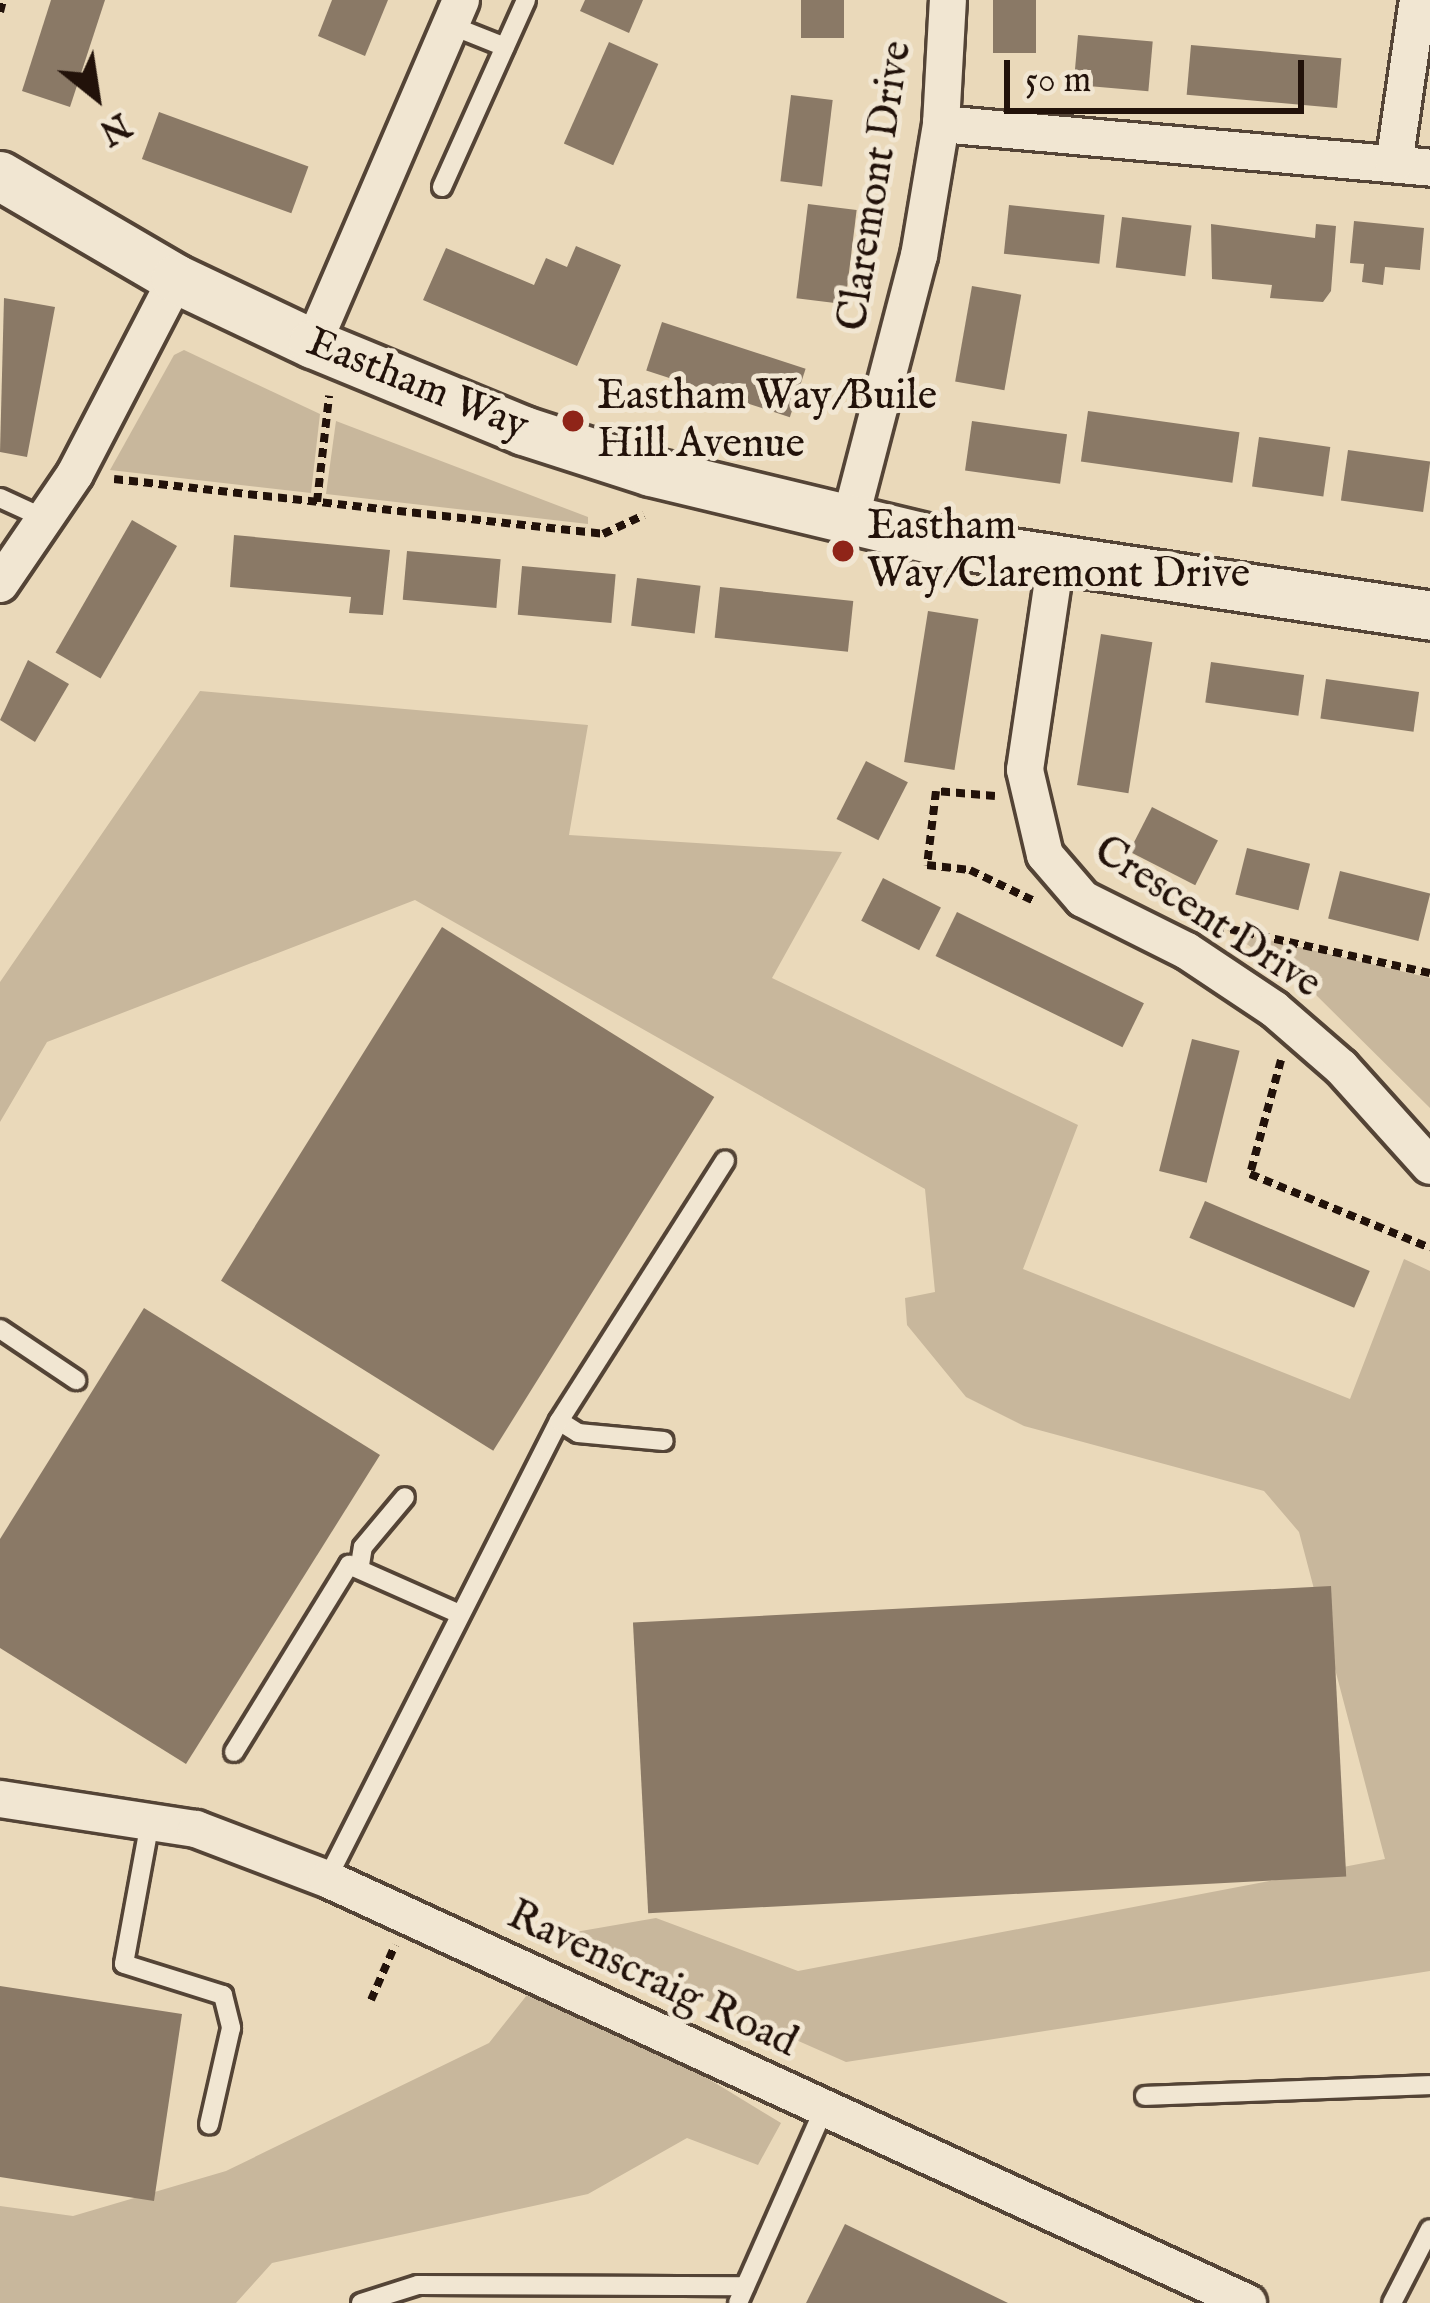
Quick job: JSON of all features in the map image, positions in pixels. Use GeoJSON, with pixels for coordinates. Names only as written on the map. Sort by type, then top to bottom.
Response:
{"type":"FeatureCollection","features":[{"type":"Feature","properties":{"kind":"street","name":"Claremont Drive"},"geometry":{"type":"LineString","coordinates":[[850,524],[919,256],[941,124],[948,0]]}},
{"type":"Feature","properties":{"kind":"street"},"geometry":{"type":"LineString","coordinates":[[941,124],[1412,166],[1418,0]]}},
{"type":"Feature","properties":{"kind":"street"},"geometry":{"type":"LineString","coordinates":[[324,348],[455,13]]}},
{"type":"Feature","properties":{"kind":"street","name":"Eastham Way"},"geometry":{"type":"LineString","coordinates":[[0,176],[176,279],[324,348],[524,431],[850,524],[1430,616]]}},
{"type":"Feature","properties":{"kind":"street"},"geometry":{"type":"LineString","coordinates":[[0,584],[76,474],[176,279]]}},
{"type":"Feature","properties":{"kind":"street","name":"Crescent Drive"},"geometry":{"type":"LineString","coordinates":[[1056,560],[1027,799],[1045,855],[1083,899],[1187,952],[1291,1024],[1430,1166]]}},
{"type":"Feature","properties":{"kind":"street","name":"Ravenscraig Road"},"geometry":{"type":"LineString","coordinates":[[0,1799],[196,1829],[326,1880],[824,2109],[1199,2293],[1248,2303]]}},
{"type":"Feature","properties":{"kind":"lane"},"geometry":{"type":"LineString","coordinates":[[442,187],[526,0]]}},
{"type":"Feature","properties":{"kind":"lane"},"geometry":{"type":"LineString","coordinates":[[455,13],[505,47]]}},
{"type":"Feature","properties":{"kind":"lane"},"geometry":{"type":"LineString","coordinates":[[0,498],[47,520]]}},
{"type":"Feature","properties":{"kind":"lane"},"geometry":{"type":"LineString","coordinates":[[326,1880],[455,1612],[492,1559],[559,1420],[725,1160]]}},
{"type":"Feature","properties":{"kind":"lane"},"geometry":{"type":"LineString","coordinates":[[0,1329],[76,1380]]}},
{"type":"Feature","properties":{"kind":"lane"},"geometry":{"type":"LineString","coordinates":[[559,1420],[578,1433],[664,1441]]}},
{"type":"Feature","properties":{"kind":"lane"},"geometry":{"type":"LineString","coordinates":[[360,1565],[362,1547],[405,1497]]}},
{"type":"Feature","properties":{"kind":"lane"},"geometry":{"type":"LineString","coordinates":[[234,1752],[349,1565],[360,1565],[455,1612]]}},
{"type":"Feature","properties":{"kind":"lane"},"geometry":{"type":"LineString","coordinates":[[150,1822],[124,1964],[223,1995],[231,2028],[209,2125]]}},
{"type":"Feature","properties":{"kind":"lane"},"geometry":{"type":"LineString","coordinates":[[1145,2096],[1430,2085]]}},
{"type":"Feature","properties":{"kind":"lane"},"geometry":{"type":"LineString","coordinates":[[361,2303],[418,2285],[741,2295],[824,2109]]}},
{"type":"Feature","properties":{"kind":"lane"},"geometry":{"type":"LineString","coordinates":[[1393,2303],[1430,2229]]}},
{"type":"Feature","properties":{"kind":"path"},"geometry":{"type":"LineString","coordinates":[[0,12],[3,0]]}},
{"type":"Feature","properties":{"kind":"path"},"geometry":{"type":"LineString","coordinates":[[317,502],[324,348]]}},
{"type":"Feature","properties":{"kind":"path"},"geometry":{"type":"LineString","coordinates":[[76,474],[603,534],[705,486]]}},
{"type":"Feature","properties":{"kind":"path"},"geometry":{"type":"LineString","coordinates":[[1027,799],[936,790],[927,865],[970,870],[1049,908],[1083,899]]}},
{"type":"Feature","properties":{"kind":"path"},"geometry":{"type":"LineString","coordinates":[[1187,952],[1225,923],[1430,973]]}},
{"type":"Feature","properties":{"kind":"path"},"geometry":{"type":"LineString","coordinates":[[1291,1024],[1250,1174],[1430,1248]]}},
{"type":"Feature","properties":{"kind":"path"},"geometry":{"type":"LineString","coordinates":[[371,2000],[408,1917]]}},
{"type":"Feature","properties":{"kind":"shaded area"},"geometry":{"type":"Polygon","coordinates":[[[184,350],[320,414],[311,493],[110,470],[174,355],[184,350]]]}},
{"type":"Feature","properties":{"kind":"shaded area"},"geometry":{"type":"Polygon","coordinates":[[[336,421],[588,517],[588,524],[326,494],[336,421]]]}},
{"type":"Feature","properties":{"kind":"shaded area"},"geometry":{"type":"Polygon","coordinates":[[[200,691],[588,725],[569,835],[842,852],[772,978],[1078,1125],[1023,1269],[1350,1399],[1404,1259],[1430,1271],[1430,1971],[846,2062],[558,1935],[656,1918],[798,1971],[1385,1859],[1299,1532],[1264,1491],[1024,1426],[966,1397],[907,1325],[905,1298],[935,1292],[925,1189],[415,900],[47,1042],[0,1122],[0,982],[200,691]]]}},
{"type":"Feature","properties":{"kind":"shaded area"},"geometry":{"type":"Polygon","coordinates":[[[1227,930],[1430,978],[1430,1108],[1310,989],[1227,930]]]}},
{"type":"Feature","properties":{"kind":"shaded area"},"geometry":{"type":"Polygon","coordinates":[[[527,1995],[699,2073],[781,2123],[758,2165],[687,2138],[588,2194],[272,2263],[236,2303],[0,2303],[0,2206],[73,2216],[226,2171],[489,2043],[527,1995]]]}},
{"type":"Feature","properties":{"kind":"building"},"geometry":{"type":"Polygon","coordinates":[[[51,0],[105,0],[70,107],[22,91],[51,0]]]}},
{"type":"Feature","properties":{"kind":"building"},"geometry":{"type":"Polygon","coordinates":[[[332,0],[388,0],[365,56],[318,36],[332,0]]]}},
{"type":"Feature","properties":{"kind":"building"},"geometry":{"type":"Polygon","coordinates":[[[585,0],[643,0],[629,33],[580,11],[585,0]]]}},
{"type":"Feature","properties":{"kind":"building"},"geometry":{"type":"Polygon","coordinates":[[[801,0],[844,0],[844,38],[801,38],[801,0]]]}},
{"type":"Feature","properties":{"kind":"building"},"geometry":{"type":"Polygon","coordinates":[[[993,0],[1036,0],[1036,53],[993,53],[993,0]]]}},
{"type":"Feature","properties":{"kind":"building"},"geometry":{"type":"Polygon","coordinates":[[[1078,35],[1153,42],[1148,91],[1074,85],[1078,35]]]}},
{"type":"Feature","properties":{"kind":"building"},"geometry":{"type":"Polygon","coordinates":[[[609,42],[658,64],[613,165],[564,143],[609,42]]]}},
{"type":"Feature","properties":{"kind":"building"},"geometry":{"type":"Polygon","coordinates":[[[1191,45],[1341,58],[1337,108],[1187,95],[1191,45]]]}},
{"type":"Feature","properties":{"kind":"building"},"geometry":{"type":"Polygon","coordinates":[[[791,95],[833,100],[822,186],[780,181],[791,95]]]}},
{"type":"Feature","properties":{"kind":"building"},"geometry":{"type":"Polygon","coordinates":[[[159,112],[308,166],[291,213],[142,159],[159,112]]]}},
{"type":"Feature","properties":{"kind":"building"},"geometry":{"type":"Polygon","coordinates":[[[808,204],[857,210],[845,304],[796,298],[808,204]]]}},
{"type":"Feature","properties":{"kind":"building"},"geometry":{"type":"Polygon","coordinates":[[[1009,205],[1104,215],[1099,264],[1004,254],[1009,205]]]}},
{"type":"Feature","properties":{"kind":"building"},"geometry":{"type":"Polygon","coordinates":[[[1122,217],[1191,226],[1185,276],[1116,268],[1122,217]]]}},
{"type":"Feature","properties":{"kind":"building"},"geometry":{"type":"Polygon","coordinates":[[[1354,221],[1424,228],[1420,270],[1385,267],[1383,285],[1362,282],[1364,264],[1350,263],[1354,221]]]}},
{"type":"Feature","properties":{"kind":"building"},"geometry":{"type":"Polygon","coordinates":[[[1211,224],[1315,238],[1316,224],[1336,226],[1331,291],[1323,302],[1270,298],[1272,285],[1212,279],[1211,224]]]}},
{"type":"Feature","properties":{"kind":"building"},"geometry":{"type":"Polygon","coordinates":[[[576,246],[621,265],[577,366],[423,300],[446,248],[534,285],[546,258],[567,267],[576,246]]]}},
{"type":"Feature","properties":{"kind":"building"},"geometry":{"type":"Polygon","coordinates":[[[972,286],[1021,295],[1004,390],[955,382],[972,286]]]}},
{"type":"Feature","properties":{"kind":"building"},"geometry":{"type":"Polygon","coordinates":[[[4,298],[55,307],[27,457],[0,452],[4,298]]]}},
{"type":"Feature","properties":{"kind":"building"},"geometry":{"type":"Polygon","coordinates":[[[662,322],[806,369],[790,417],[646,371],[662,322]]]}},
{"type":"Feature","properties":{"kind":"building"},"geometry":{"type":"Polygon","coordinates":[[[1088,411],[1240,432],[1232,483],[1081,462],[1088,411]]]}},
{"type":"Feature","properties":{"kind":"building"},"geometry":{"type":"Polygon","coordinates":[[[972,421],[1067,434],[1060,484],[965,471],[972,421]]]}},
{"type":"Feature","properties":{"kind":"building"},"geometry":{"type":"Polygon","coordinates":[[[1259,437],[1330,447],[1323,497],[1252,487],[1259,437]]]}},
{"type":"Feature","properties":{"kind":"building"},"geometry":{"type":"Polygon","coordinates":[[[1348,450],[1430,462],[1423,512],[1341,501],[1348,450]]]}},
{"type":"Feature","properties":{"kind":"building"},"geometry":{"type":"Polygon","coordinates":[[[132,520],[177,546],[101,679],[56,653],[132,520]]]}},
{"type":"Feature","properties":{"kind":"building"},"geometry":{"type":"Polygon","coordinates":[[[234,535],[390,550],[383,615],[349,613],[351,597],[230,587],[234,535]]]}},
{"type":"Feature","properties":{"kind":"building"},"geometry":{"type":"Polygon","coordinates":[[[407,551],[501,559],[496,608],[403,600],[407,551]]]}},
{"type":"Feature","properties":{"kind":"building"},"geometry":{"type":"Polygon","coordinates":[[[522,566],[616,574],[611,623],[518,615],[522,566]]]}},
{"type":"Feature","properties":{"kind":"building"},"geometry":{"type":"Polygon","coordinates":[[[637,578],[701,586],[695,633],[631,626],[637,578]]]}},
{"type":"Feature","properties":{"kind":"building"},"geometry":{"type":"Polygon","coordinates":[[[720,587],[853,601],[848,652],[715,638],[720,587]]]}},
{"type":"Feature","properties":{"kind":"building"},"geometry":{"type":"Polygon","coordinates":[[[928,611],[978,619],[954,770],[904,762],[928,611]]]}},
{"type":"Feature","properties":{"kind":"building"},"geometry":{"type":"Polygon","coordinates":[[[1101,634],[1152,642],[1128,793],[1077,785],[1101,634]]]}},
{"type":"Feature","properties":{"kind":"building"},"geometry":{"type":"Polygon","coordinates":[[[28,660],[69,684],[35,742],[0,720],[28,660]]]}},
{"type":"Feature","properties":{"kind":"building"},"geometry":{"type":"Polygon","coordinates":[[[1211,662],[1304,675],[1298,716],[1205,703],[1211,662]]]}},
{"type":"Feature","properties":{"kind":"building"},"geometry":{"type":"Polygon","coordinates":[[[1326,679],[1419,692],[1414,732],[1320,719],[1326,679]]]}},
{"type":"Feature","properties":{"kind":"building"},"geometry":{"type":"Polygon","coordinates":[[[866,761],[908,782],[878,840],[836,819],[866,761]]]}},
{"type":"Feature","properties":{"kind":"building"},"geometry":{"type":"Polygon","coordinates":[[[1152,807],[1218,841],[1195,885],[1129,852],[1152,807]]]}},
{"type":"Feature","properties":{"kind":"building"},"geometry":{"type":"Polygon","coordinates":[[[1247,848],[1310,864],[1298,910],[1235,895],[1247,848]]]}},
{"type":"Feature","properties":{"kind":"building"},"geometry":{"type":"Polygon","coordinates":[[[1340,871],[1430,893],[1418,941],[1328,919],[1340,871]]]}},
{"type":"Feature","properties":{"kind":"building"},"geometry":{"type":"Polygon","coordinates":[[[883,878],[941,908],[919,950],[861,921],[883,878]]]}},
{"type":"Feature","properties":{"kind":"building"},"geometry":{"type":"Polygon","coordinates":[[[957,912],[1144,1003],[1122,1047],[936,956],[957,912]]]}},
{"type":"Feature","properties":{"kind":"building"},"geometry":{"type":"Polygon","coordinates":[[[442,927],[714,1097],[493,1451],[221,1281],[442,927]]]}},
{"type":"Feature","properties":{"kind":"building"},"geometry":{"type":"Polygon","coordinates":[[[1192,1039],[1240,1051],[1207,1183],[1159,1171],[1192,1039]]]}},
{"type":"Feature","properties":{"kind":"building"},"geometry":{"type":"Polygon","coordinates":[[[1205,1201],[1370,1271],[1354,1308],[1189,1238],[1205,1201]]]}},
{"type":"Feature","properties":{"kind":"building"},"geometry":{"type":"Polygon","coordinates":[[[144,1308],[380,1455],[186,1764],[0,1648],[0,1539],[144,1308]]]}},
{"type":"Feature","properties":{"kind":"building"},"geometry":{"type":"Polygon","coordinates":[[[1331,1586],[1346,1877],[648,1913],[633,1623],[1331,1586]]]}},
{"type":"Feature","properties":{"kind":"building"},"geometry":{"type":"Polygon","coordinates":[[[0,1986],[182,2014],[154,2201],[0,2177],[0,1986]]]}},
{"type":"Feature","properties":{"kind":"building"},"geometry":{"type":"Polygon","coordinates":[[[845,2224],[1008,2303],[806,2303],[845,2224]]]}},
{"type":"Feature","properties":{"kind":"place","name":"Eastham Way/Buile Hill Avenue"},"geometry":{"type":"Point","coordinates":[573,421]}},
{"type":"Feature","properties":{"kind":"place","name":"Eastham Way/Claremont Drive"},"geometry":{"type":"Point","coordinates":[843,551]}}]}
